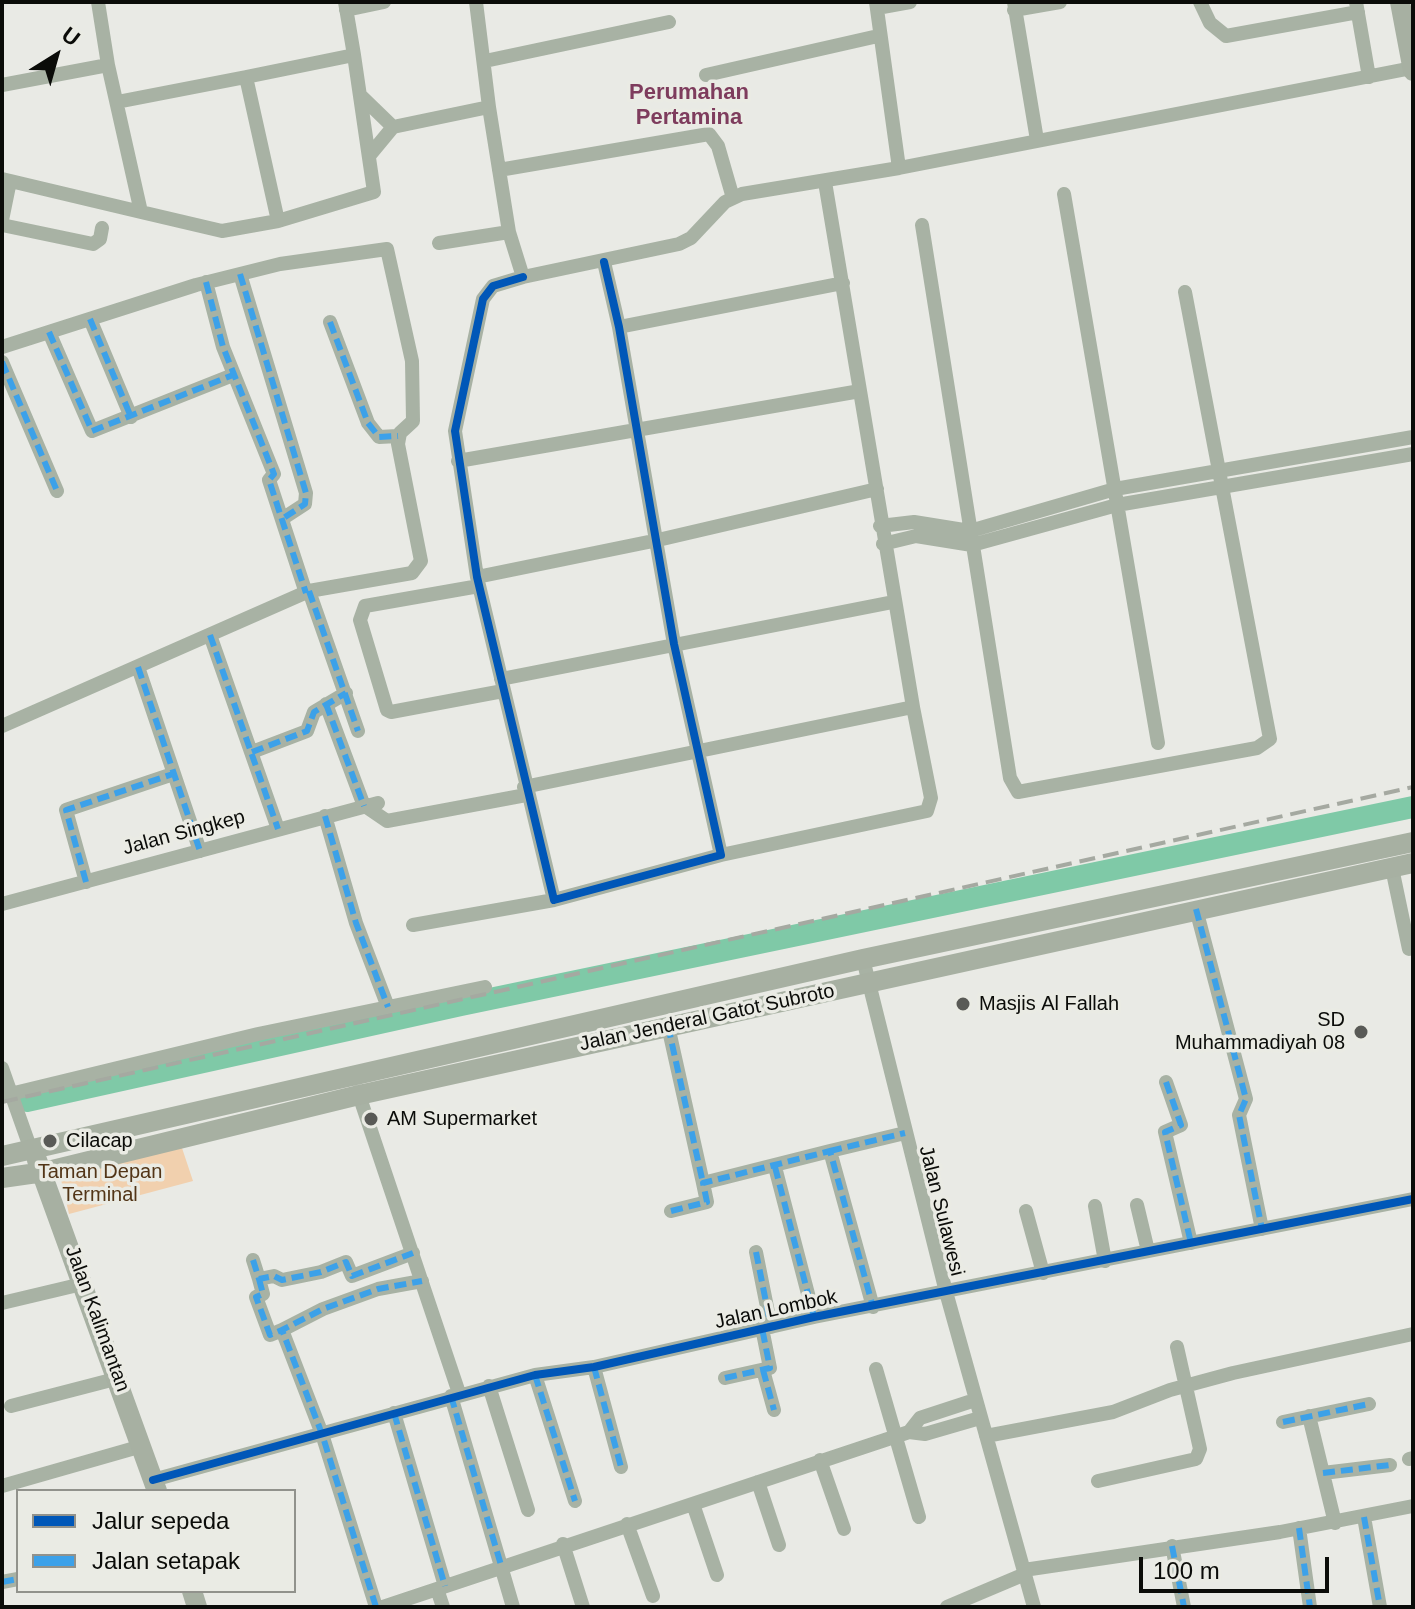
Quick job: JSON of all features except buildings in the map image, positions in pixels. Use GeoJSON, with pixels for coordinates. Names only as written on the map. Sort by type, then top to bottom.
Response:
{"type":"FeatureCollection","features":[{"type":"Feature","properties":{"kind":"main road"},"geometry":{"type":"LineString","coordinates":[[1405,9],[1413,69]]}},
{"type":"Feature","properties":{"kind":"main road","name":"Jalan Jenderal Gatot Subroto"},"geometry":{"type":"LineString","coordinates":[[2,1156],[863,959],[1413,842]]}},
{"type":"Feature","properties":{"kind":"main road","name":"Jalan Jenderal Gatot Subroto"},"geometry":{"type":"LineString","coordinates":[[2,1178],[44,1172],[359,1095],[1413,863]]}},
{"type":"Feature","properties":{"kind":"main road","name":"Jalan Kalimantan"},"geometry":{"type":"LineString","coordinates":[[31,1150],[44,1172],[155,1485]]}},
{"type":"Feature","properties":{"kind":"street"},"geometry":{"type":"LineString","coordinates":[[98,2],[108,65],[141,212]]}},
{"type":"Feature","properties":{"kind":"street"},"geometry":{"type":"LineString","coordinates":[[102,228],[100,239],[93,244],[2,222],[6,180],[222,231],[278,221],[371,195],[375,187],[345,6],[384,2]]}},
{"type":"Feature","properties":{"kind":"street"},"geometry":{"type":"LineString","coordinates":[[476,2],[509,232],[523,277]]}},
{"type":"Feature","properties":{"kind":"street"},"geometry":{"type":"LineString","coordinates":[[899,168],[876,5],[910,2]]}},
{"type":"Feature","properties":{"kind":"street"},"geometry":{"type":"LineString","coordinates":[[1037,140],[1014,6],[1060,2]]}},
{"type":"Feature","properties":{"kind":"street"},"geometry":{"type":"LineString","coordinates":[[1200,2],[1210,23],[1226,36],[1357,7],[1369,77]]}},
{"type":"Feature","properties":{"kind":"street"},"geometry":{"type":"LineString","coordinates":[[485,61],[669,22]]}},
{"type":"Feature","properties":{"kind":"street"},"geometry":{"type":"LineString","coordinates":[[706,75],[878,36]]}},
{"type":"Feature","properties":{"kind":"street"},"geometry":{"type":"LineString","coordinates":[[117,102],[354,55]]}},
{"type":"Feature","properties":{"kind":"street"},"geometry":{"type":"LineString","coordinates":[[2,85],[108,65]]}},
{"type":"Feature","properties":{"kind":"street"},"geometry":{"type":"LineString","coordinates":[[554,900],[525,791],[478,581],[458,461],[457,409],[483,299],[493,286],[679,244],[691,238],[733,198],[1413,69]]}},
{"type":"Feature","properties":{"kind":"street"},"geometry":{"type":"LineString","coordinates":[[246,77],[278,221]]}},
{"type":"Feature","properties":{"kind":"street"},"geometry":{"type":"LineString","coordinates":[[361,96],[393,127]]}},
{"type":"Feature","properties":{"kind":"street"},"geometry":{"type":"LineString","coordinates":[[369,156],[393,127],[489,107]]}},
{"type":"Feature","properties":{"kind":"street"},"geometry":{"type":"LineString","coordinates":[[499,170],[709,134],[718,146],[733,198]]}},
{"type":"Feature","properties":{"kind":"street"},"geometry":{"type":"LineString","coordinates":[[413,925],[554,900],[721,855],[927,811],[931,798],[883,544],[877,489],[825,182]]}},
{"type":"Feature","properties":{"kind":"street"},"geometry":{"type":"LineString","coordinates":[[1064,194],[1158,743]]}},
{"type":"Feature","properties":{"kind":"street"},"geometry":{"type":"LineString","coordinates":[[922,225],[1010,778],[1018,792],[1257,748],[1268,743],[1271,735],[1185,292]]}},
{"type":"Feature","properties":{"kind":"street"},"geometry":{"type":"LineString","coordinates":[[439,243],[509,232]]}},
{"type":"Feature","properties":{"kind":"street"},"geometry":{"type":"LineString","coordinates":[[2,347],[206,282],[280,264],[387,249],[412,361],[413,421],[398,436],[379,437],[368,423],[330,322]]}},
{"type":"Feature","properties":{"kind":"street"},"geometry":{"type":"LineString","coordinates":[[604,262],[619,327],[674,644],[721,855]]}},
{"type":"Feature","properties":{"kind":"street"},"geometry":{"type":"LineString","coordinates":[[240,274],[306,493],[305,504],[282,519]]}},
{"type":"Feature","properties":{"kind":"street"},"geometry":{"type":"LineString","coordinates":[[206,282],[233,375],[274,474],[269,480],[358,731]]}},
{"type":"Feature","properties":{"kind":"street"},"geometry":{"type":"LineString","coordinates":[[619,327],[843,283]]}},
{"type":"Feature","properties":{"kind":"street"},"geometry":{"type":"LineString","coordinates":[[90,319],[131,417]]}},
{"type":"Feature","properties":{"kind":"street"},"geometry":{"type":"LineString","coordinates":[[49,332],[89,430],[96,431],[233,375]]}},
{"type":"Feature","properties":{"kind":"street"},"geometry":{"type":"LineString","coordinates":[[2,362],[57,491]]}},
{"type":"Feature","properties":{"kind":"street"},"geometry":{"type":"LineString","coordinates":[[458,461],[860,391]]}},
{"type":"Feature","properties":{"kind":"street"},"geometry":{"type":"LineString","coordinates":[[2,726],[308,592],[412,573],[419,566],[420,548],[398,436]]}},
{"type":"Feature","properties":{"kind":"street"},"geometry":{"type":"LineString","coordinates":[[880,526],[914,522],[971,538],[1115,489],[1413,437]]}},
{"type":"Feature","properties":{"kind":"street"},"geometry":{"type":"LineString","coordinates":[[1333,450],[1336,469]]}},
{"type":"Feature","properties":{"kind":"street"},"geometry":{"type":"LineString","coordinates":[[883,544],[916,536],[971,538],[1117,505],[1413,454]]}},
{"type":"Feature","properties":{"kind":"street"},"geometry":{"type":"LineString","coordinates":[[877,489],[365,606],[360,620],[387,710],[391,712],[674,644],[893,602]]}},
{"type":"Feature","properties":{"kind":"street"},"geometry":{"type":"LineString","coordinates":[[210,635],[278,829]]}},
{"type":"Feature","properties":{"kind":"street"},"geometry":{"type":"LineString","coordinates":[[138,667],[200,851]]}},
{"type":"Feature","properties":{"kind":"street"},"geometry":{"type":"LineString","coordinates":[[252,752],[307,731],[314,712],[346,693]]}},
{"type":"Feature","properties":{"kind":"street"},"geometry":{"type":"LineString","coordinates":[[326,704],[369,805],[387,821],[913,707]]}},
{"type":"Feature","properties":{"kind":"street"},"geometry":{"type":"LineString","coordinates":[[86,882],[66,810],[173,774]]}},
{"type":"Feature","properties":{"kind":"street","name":"Jalan Singkep"},"geometry":{"type":"LineString","coordinates":[[2,904],[369,805]]}},
{"type":"Feature","properties":{"kind":"street"},"geometry":{"type":"LineString","coordinates":[[325,816],[356,923],[388,1007]]}},
{"type":"Feature","properties":{"kind":"street"},"geometry":{"type":"LineString","coordinates":[[1392,868],[1409,949]]}},
{"type":"Feature","properties":{"kind":"street"},"geometry":{"type":"LineString","coordinates":[[1196,909],[1246,1099],[1239,1115],[1262,1229]]}},
{"type":"Feature","properties":{"kind":"street","name":"Jalan Sulawesi"},"geometry":{"type":"LineString","coordinates":[[863,959],[946,1292],[1034,1607]]}},
{"type":"Feature","properties":{"kind":"street"},"geometry":{"type":"LineString","coordinates":[[7,1095],[258,1034],[485,987]]}},
{"type":"Feature","properties":{"kind":"street"},"geometry":{"type":"LineString","coordinates":[[668,1026],[707,1202],[671,1211]]}},
{"type":"Feature","properties":{"kind":"street"},"geometry":{"type":"LineString","coordinates":[[2,1068],[7,1095],[31,1150]]}},
{"type":"Feature","properties":{"kind":"street"},"geometry":{"type":"LineString","coordinates":[[1166,1082],[1181,1125],[1165,1132],[1191,1243]]}},
{"type":"Feature","properties":{"kind":"street"},"geometry":{"type":"LineString","coordinates":[[359,1095],[422,1281],[513,1607]]}},
{"type":"Feature","properties":{"kind":"street"},"geometry":{"type":"LineString","coordinates":[[703,1183],[905,1133]]}},
{"type":"Feature","properties":{"kind":"street"},"geometry":{"type":"LineString","coordinates":[[830,1151],[873,1307]]}},
{"type":"Feature","properties":{"kind":"street"},"geometry":{"type":"LineString","coordinates":[[775,1167],[814,1317]]}},
{"type":"Feature","properties":{"kind":"street","name":"Jalan Lombok"},"geometry":{"type":"LineString","coordinates":[[155,1485],[455,1395],[535,1375],[594,1367],[814,1317],[1413,1199]]}},
{"type":"Feature","properties":{"kind":"street"},"geometry":{"type":"LineString","coordinates":[[1137,1205],[1148,1251]]}},
{"type":"Feature","properties":{"kind":"street"},"geometry":{"type":"LineString","coordinates":[[1095,1206],[1105,1261]]}},
{"type":"Feature","properties":{"kind":"street"},"geometry":{"type":"LineString","coordinates":[[1026,1211],[1043,1273]]}},
{"type":"Feature","properties":{"kind":"street"},"geometry":{"type":"LineString","coordinates":[[725,1378],[763,1370],[772,1364],[756,1252]]}},
{"type":"Feature","properties":{"kind":"street"},"geometry":{"type":"LineString","coordinates":[[259,1279],[295,1278],[346,1262],[352,1276],[413,1253]]}},
{"type":"Feature","properties":{"kind":"street"},"geometry":{"type":"LineString","coordinates":[[253,1260],[263,1294],[256,1297],[270,1335],[323,1309],[378,1289],[422,1281]]}},
{"type":"Feature","properties":{"kind":"street"},"geometry":{"type":"LineString","coordinates":[[2,1303],[82,1284]]}},
{"type":"Feature","properties":{"kind":"street"},"geometry":{"type":"LineString","coordinates":[[282,1330],[322,1434],[376,1607]]}},
{"type":"Feature","properties":{"kind":"street"},"geometry":{"type":"LineString","coordinates":[[986,1436],[1113,1412],[1185,1386],[1413,1334]]}},
{"type":"Feature","properties":{"kind":"street"},"geometry":{"type":"LineString","coordinates":[[1098,1481],[1196,1459],[1200,1449],[1177,1347]]}},
{"type":"Feature","properties":{"kind":"street"},"geometry":{"type":"LineString","coordinates":[[594,1367],[621,1467]]}},
{"type":"Feature","properties":{"kind":"street"},"geometry":{"type":"LineString","coordinates":[[876,1369],[902,1434],[919,1517]]}},
{"type":"Feature","properties":{"kind":"street"},"geometry":{"type":"LineString","coordinates":[[763,1370],[774,1410]]}},
{"type":"Feature","properties":{"kind":"street"},"geometry":{"type":"LineString","coordinates":[[535,1375],[575,1501]]}},
{"type":"Feature","properties":{"kind":"street"},"geometry":{"type":"LineString","coordinates":[[11,1406],[119,1378]]}},
{"type":"Feature","properties":{"kind":"street"},"geometry":{"type":"LineString","coordinates":[[489,1386],[528,1510]]}},
{"type":"Feature","properties":{"kind":"street"},"geometry":{"type":"LineString","coordinates":[[902,1434],[920,1418],[975,1400]]}},
{"type":"Feature","properties":{"kind":"street"},"geometry":{"type":"LineString","coordinates":[[1283,1422],[1369,1404]]}},
{"type":"Feature","properties":{"kind":"street"},"geometry":{"type":"LineString","coordinates":[[394,1413],[441,1587],[443,1607]]}},
{"type":"Feature","properties":{"kind":"street"},"geometry":{"type":"LineString","coordinates":[[1309,1416],[1335,1523]]}},
{"type":"Feature","properties":{"kind":"street"},"geometry":{"type":"LineString","coordinates":[[383,1607],[563,1544],[902,1434],[925,1434],[980,1418]]}},
{"type":"Feature","properties":{"kind":"street"},"geometry":{"type":"LineString","coordinates":[[2,1486],[142,1446]]}},
{"type":"Feature","properties":{"kind":"street"},"geometry":{"type":"LineString","coordinates":[[820,1460],[844,1529]]}},
{"type":"Feature","properties":{"kind":"street"},"geometry":{"type":"LineString","coordinates":[[1323,1473],[1390,1465]]}},
{"type":"Feature","properties":{"kind":"street"},"geometry":{"type":"LineString","coordinates":[[758,1482],[779,1545]]}},
{"type":"Feature","properties":{"kind":"street"},"geometry":{"type":"LineString","coordinates":[[693,1504],[717,1575]]}},
{"type":"Feature","properties":{"kind":"street"},"geometry":{"type":"LineString","coordinates":[[947,1607],[1024,1572],[1172,1546],[1335,1523],[1413,1506]]}},
{"type":"Feature","properties":{"kind":"street"},"geometry":{"type":"LineString","coordinates":[[1364,1517],[1380,1607]]}},
{"type":"Feature","properties":{"kind":"street"},"geometry":{"type":"LineString","coordinates":[[627,1524],[653,1596]]}},
{"type":"Feature","properties":{"kind":"street"},"geometry":{"type":"LineString","coordinates":[[1299,1528],[1310,1607]]}},
{"type":"Feature","properties":{"kind":"street"},"geometry":{"type":"LineString","coordinates":[[563,1544],[583,1607]]}},
{"type":"Feature","properties":{"kind":"street"},"geometry":{"type":"LineString","coordinates":[[1172,1546],[1184,1607]]}},
{"type":"Feature","properties":{"kind":"green space","name":"Taman Depan Terminal"},"geometry":{"type":"Polygon","coordinates":[[[180,1142],[193,1181],[69,1214],[59,1171],[180,1142]]]}},
{"type":"Feature","properties":{"kind":"waterway"},"geometry":{"type":"LineString","coordinates":[[27,1101],[461,1005],[1413,807]]}},
{"type":"Feature","properties":{"kind":"railway"},"geometry":{"type":"LineString","coordinates":[[2,1102],[1413,787]]}},
{"type":"Feature","properties":{"kind":"marked path"},"geometry":{"type":"LineString","coordinates":[[240,274],[306,493],[305,504],[282,519]]}},
{"type":"Feature","properties":{"kind":"marked path"},"geometry":{"type":"LineString","coordinates":[[206,282],[223,347],[274,474],[269,480],[306,593]]}},
{"type":"Feature","properties":{"kind":"marked path"},"geometry":{"type":"LineString","coordinates":[[90,319],[131,417]]}},
{"type":"Feature","properties":{"kind":"marked path"},"geometry":{"type":"LineString","coordinates":[[330,322],[368,423],[379,437],[398,436]]}},
{"type":"Feature","properties":{"kind":"marked path"},"geometry":{"type":"LineString","coordinates":[[49,332],[92,431],[233,375]]}},
{"type":"Feature","properties":{"kind":"marked path"},"geometry":{"type":"LineString","coordinates":[[2,362],[57,491]]}},
{"type":"Feature","properties":{"kind":"marked path"},"geometry":{"type":"LineString","coordinates":[[309,591],[358,731]]}},
{"type":"Feature","properties":{"kind":"marked path"},"geometry":{"type":"LineString","coordinates":[[210,635],[278,829]]}},
{"type":"Feature","properties":{"kind":"marked path"},"geometry":{"type":"LineString","coordinates":[[138,667],[200,851]]}},
{"type":"Feature","properties":{"kind":"marked path"},"geometry":{"type":"LineString","coordinates":[[252,752],[307,731],[314,712],[346,693]]}},
{"type":"Feature","properties":{"kind":"marked path"},"geometry":{"type":"LineString","coordinates":[[326,704],[364,806]]}},
{"type":"Feature","properties":{"kind":"marked path"},"geometry":{"type":"LineString","coordinates":[[86,882],[66,810],[173,774]]}},
{"type":"Feature","properties":{"kind":"marked path"},"geometry":{"type":"LineString","coordinates":[[325,816],[356,923],[388,1007]]}},
{"type":"Feature","properties":{"kind":"marked path"},"geometry":{"type":"LineString","coordinates":[[1196,909],[1246,1099],[1239,1115],[1262,1229]]}},
{"type":"Feature","properties":{"kind":"marked path"},"geometry":{"type":"LineString","coordinates":[[668,1026],[703,1183]]}},
{"type":"Feature","properties":{"kind":"marked path"},"geometry":{"type":"LineString","coordinates":[[1166,1082],[1181,1125],[1165,1132],[1191,1243]]}},
{"type":"Feature","properties":{"kind":"marked path"},"geometry":{"type":"LineString","coordinates":[[830,1151],[905,1133]]}},
{"type":"Feature","properties":{"kind":"marked path"},"geometry":{"type":"LineString","coordinates":[[671,1211],[707,1202],[703,1183],[830,1151],[873,1307]]}},
{"type":"Feature","properties":{"kind":"marked path"},"geometry":{"type":"LineString","coordinates":[[775,1167],[814,1317]]}},
{"type":"Feature","properties":{"kind":"marked path"},"geometry":{"type":"LineString","coordinates":[[756,1252],[771,1327]]}},
{"type":"Feature","properties":{"kind":"marked path"},"geometry":{"type":"LineString","coordinates":[[253,1260],[259,1279],[274,1276],[282,1280],[321,1272],[346,1262],[352,1276],[413,1253]]}},
{"type":"Feature","properties":{"kind":"marked path"},"geometry":{"type":"LineString","coordinates":[[259,1279],[263,1294],[256,1297],[270,1335],[282,1330]]}},
{"type":"Feature","properties":{"kind":"marked path"},"geometry":{"type":"LineString","coordinates":[[376,1607],[322,1434],[282,1330],[323,1309],[378,1289],[422,1281]]}},
{"type":"Feature","properties":{"kind":"marked path"},"geometry":{"type":"LineString","coordinates":[[725,1378],[770,1368],[762,1328]]}},
{"type":"Feature","properties":{"kind":"marked path"},"geometry":{"type":"LineString","coordinates":[[594,1367],[621,1467]]}},
{"type":"Feature","properties":{"kind":"marked path"},"geometry":{"type":"LineString","coordinates":[[763,1370],[774,1410]]}},
{"type":"Feature","properties":{"kind":"marked path"},"geometry":{"type":"LineString","coordinates":[[535,1375],[575,1501]]}},
{"type":"Feature","properties":{"kind":"marked path"},"geometry":{"type":"LineString","coordinates":[[451,1396],[501,1565]]}},
{"type":"Feature","properties":{"kind":"marked path"},"geometry":{"type":"LineString","coordinates":[[1283,1422],[1369,1404]]}},
{"type":"Feature","properties":{"kind":"marked path"},"geometry":{"type":"LineString","coordinates":[[394,1413],[445,1586]]}},
{"type":"Feature","properties":{"kind":"marked path"},"geometry":{"type":"LineString","coordinates":[[1323,1473],[1390,1465]]}},
{"type":"Feature","properties":{"kind":"marked path"},"geometry":{"type":"LineString","coordinates":[[1364,1517],[1380,1607]]}},
{"type":"Feature","properties":{"kind":"marked path"},"geometry":{"type":"LineString","coordinates":[[1299,1528],[1310,1607]]}},
{"type":"Feature","properties":{"kind":"marked path"},"geometry":{"type":"LineString","coordinates":[[1172,1546],[1184,1607]]}},
{"type":"Feature","properties":{"kind":"marked path"},"geometry":{"type":"LineString","coordinates":[[2,1582],[16,1579]]}},
{"type":"Feature","properties":{"kind":"cycle path"},"geometry":{"type":"LineString","coordinates":[[523,277],[493,286],[483,299],[455,431],[477,577],[554,900],[721,855],[674,644],[619,327],[604,262]]}},
{"type":"Feature","properties":{"kind":"cycle path"},"geometry":{"type":"LineString","coordinates":[[153,1480],[535,1375],[594,1367],[814,1317],[1413,1199]]}},
{"type":"Feature","properties":{"kind":"place","name":"Masjis Al Fallah"},"geometry":{"type":"Point","coordinates":[963,1004]}},
{"type":"Feature","properties":{"kind":"place","name":"SD Muhammadiyah 08"},"geometry":{"type":"Point","coordinates":[1361,1032]}},
{"type":"Feature","properties":{"kind":"place","name":"AM Supermarket"},"geometry":{"type":"Point","coordinates":[371,1119]}},
{"type":"Feature","properties":{"kind":"place","name":"Cilacap"},"geometry":{"type":"Point","coordinates":[50,1141]}},
{"type":"Feature","properties":{"kind":"district","name":"Perumahan Pertamina"},"geometry":{"type":"Point","coordinates":[689,106]}}]}
